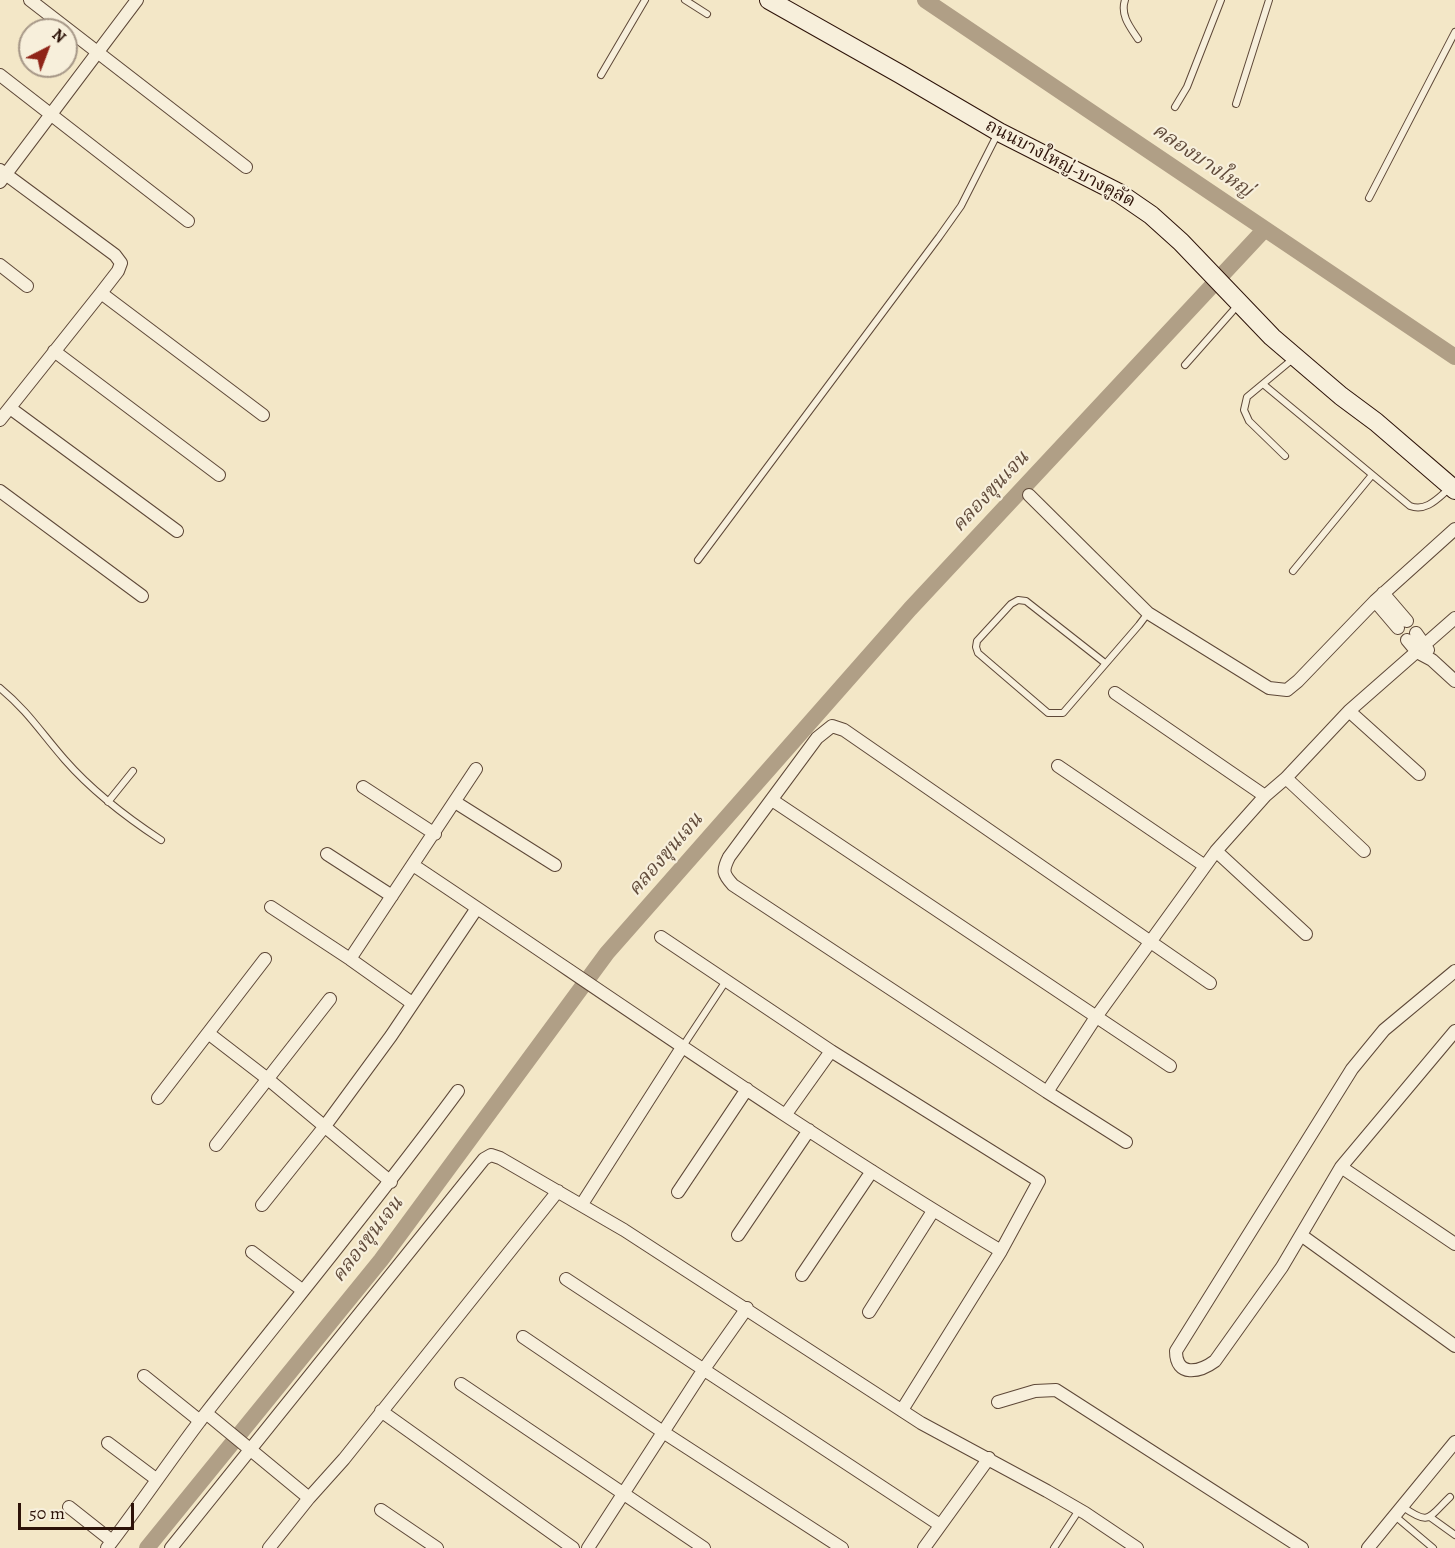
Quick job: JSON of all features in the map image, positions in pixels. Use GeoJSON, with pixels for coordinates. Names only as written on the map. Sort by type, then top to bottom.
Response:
{"type":"FeatureCollection","features":[{"type":"Feature","properties":{"kind":"street"},"geometry":{"type":"LineString","coordinates":[[30,0],[246,167]]}},
{"type":"Feature","properties":{"kind":"street"},"geometry":{"type":"LineString","coordinates":[[0,420],[102,293],[121,263],[115,255],[2,176],[137,0]]}},
{"type":"Feature","properties":{"kind":"street","name":"ถนนบางใหญ่-บางคูลัด"},"geometry":{"type":"LineString","coordinates":[[769,0],[999,132],[1119,193],[1151,215],[1181,242],[1272,337],[1453,488]]}},
{"type":"Feature","properties":{"kind":"street"},"geometry":{"type":"LineString","coordinates":[[0,75],[188,221]]}},
{"type":"Feature","properties":{"kind":"street"},"geometry":{"type":"LineString","coordinates":[[0,265],[27,286]]}},
{"type":"Feature","properties":{"kind":"street"},"geometry":{"type":"LineString","coordinates":[[102,293],[263,415]]}},
{"type":"Feature","properties":{"kind":"street"},"geometry":{"type":"LineString","coordinates":[[54,351],[219,475]]}},
{"type":"Feature","properties":{"kind":"street"},"geometry":{"type":"LineString","coordinates":[[10,408],[177,531]]}},
{"type":"Feature","properties":{"kind":"street"},"geometry":{"type":"LineString","coordinates":[[0,491],[142,596]]}},
{"type":"Feature","properties":{"kind":"street"},"geometry":{"type":"LineString","coordinates":[[1029,495],[1148,613],[1269,688],[1287,690],[1379,597],[1455,529]]}},
{"type":"Feature","properties":{"kind":"street"},"geometry":{"type":"LineString","coordinates":[[1379,597],[1402,625]]}},
{"type":"Feature","properties":{"kind":"street"},"geometry":{"type":"LineString","coordinates":[[1047,1092],[1096,1017],[1216,851],[1265,796],[1286,778],[1349,711],[1455,618]]}},
{"type":"Feature","properties":{"kind":"street"},"geometry":{"type":"LineString","coordinates":[[1412,636],[1432,660],[1455,681]]}},
{"type":"Feature","properties":{"kind":"street"},"geometry":{"type":"LineString","coordinates":[[1115,693],[1265,796]]}},
{"type":"Feature","properties":{"kind":"street"},"geometry":{"type":"LineString","coordinates":[[1349,711],[1419,774]]}},
{"type":"Feature","properties":{"kind":"street"},"geometry":{"type":"LineString","coordinates":[[1126,1142],[733,885],[724,875],[723,868],[817,738],[832,726],[844,730],[1210,982]]}},
{"type":"Feature","properties":{"kind":"street"},"geometry":{"type":"LineString","coordinates":[[1058,766],[1205,866]]}},
{"type":"Feature","properties":{"kind":"street"},"geometry":{"type":"LineString","coordinates":[[350,959],[476,769]]}},
{"type":"Feature","properties":{"kind":"street"},"geometry":{"type":"LineString","coordinates":[[1286,778],[1364,851]]}},
{"type":"Feature","properties":{"kind":"street"},"geometry":{"type":"LineString","coordinates":[[363,787],[435,834]]}},
{"type":"Feature","properties":{"kind":"street"},"geometry":{"type":"LineString","coordinates":[[772,800],[1170,1066]]}},
{"type":"Feature","properties":{"kind":"street"},"geometry":{"type":"LineString","coordinates":[[455,802],[555,865]]}},
{"type":"Feature","properties":{"kind":"street"},"geometry":{"type":"LineString","coordinates":[[1216,851],[1306,934]]}},
{"type":"Feature","properties":{"kind":"street"},"geometry":{"type":"LineString","coordinates":[[327,854],[392,896]]}},
{"type":"Feature","properties":{"kind":"street"},"geometry":{"type":"LineString","coordinates":[[413,865],[809,1130],[933,1211],[1001,1251]]}},
{"type":"Feature","properties":{"kind":"street"},"geometry":{"type":"LineString","coordinates":[[271,907],[350,959],[412,1004]]}},
{"type":"Feature","properties":{"kind":"street"},"geometry":{"type":"LineString","coordinates":[[262,1205],[325,1126],[391,1036],[477,908]]}},
{"type":"Feature","properties":{"kind":"street"},"geometry":{"type":"LineString","coordinates":[[661,937],[831,1051],[1039,1181],[1001,1251],[902,1410]]}},
{"type":"Feature","properties":{"kind":"street"},"geometry":{"type":"LineString","coordinates":[[158,1098],[265,959]]}},
{"type":"Feature","properties":{"kind":"street"},"geometry":{"type":"LineString","coordinates":[[1455,970],[1384,1030],[1352,1069],[1176,1352],[1176,1360],[1182,1368],[1193,1372],[1206,1368],[1215,1361],[1276,1277],[1341,1167],[1455,1031]]}},
{"type":"Feature","properties":{"kind":"street"},"geometry":{"type":"LineString","coordinates":[[216,1146],[330,999]]}},
{"type":"Feature","properties":{"kind":"street"},"geometry":{"type":"LineString","coordinates":[[208,1033],[391,1182]]}},
{"type":"Feature","properties":{"kind":"street"},"geometry":{"type":"LineString","coordinates":[[582,1204],[682,1046]]}},
{"type":"Feature","properties":{"kind":"street"},"geometry":{"type":"LineString","coordinates":[[786,1114],[831,1051]]}},
{"type":"Feature","properties":{"kind":"street"},"geometry":{"type":"LineString","coordinates":[[678,1192],[747,1089]]}},
{"type":"Feature","properties":{"kind":"street"},"geometry":{"type":"LineString","coordinates":[[69,1507],[109,1544],[203,1417],[302,1290],[391,1182],[458,1091]]}},
{"type":"Feature","properties":{"kind":"street"},"geometry":{"type":"LineString","coordinates":[[738,1235],[809,1130]]}},
{"type":"Feature","properties":{"kind":"street"},"geometry":{"type":"LineString","coordinates":[[171,1548],[248,1447],[484,1159],[491,1155],[582,1204],[747,1308],[902,1410],[962,1446],[989,1458],[1079,1509],[1137,1548]]}},
{"type":"Feature","properties":{"kind":"street"},"geometry":{"type":"LineString","coordinates":[[1341,1167],[1455,1244]]}},
{"type":"Feature","properties":{"kind":"street"},"geometry":{"type":"LineString","coordinates":[[802,1275],[872,1171]]}},
{"type":"Feature","properties":{"kind":"street"},"geometry":{"type":"LineString","coordinates":[[269,1548],[344,1459],[558,1191]]}},
{"type":"Feature","properties":{"kind":"street"},"geometry":{"type":"LineString","coordinates":[[869,1312],[933,1211]]}},
{"type":"Feature","properties":{"kind":"street"},"geometry":{"type":"LineString","coordinates":[[1301,1235],[1455,1346]]}},
{"type":"Feature","properties":{"kind":"street"},"geometry":{"type":"LineString","coordinates":[[252,1252],[302,1290]]}},
{"type":"Feature","properties":{"kind":"street"},"geometry":{"type":"LineString","coordinates":[[566,1279],[940,1525]]}},
{"type":"Feature","properties":{"kind":"street"},"geometry":{"type":"LineString","coordinates":[[588,1548],[747,1308]]}},
{"type":"Feature","properties":{"kind":"street"},"geometry":{"type":"LineString","coordinates":[[523,1336],[663,1432],[842,1548]]}},
{"type":"Feature","properties":{"kind":"street"},"geometry":{"type":"LineString","coordinates":[[144,1376],[203,1417],[219,1423],[309,1498]]}},
{"type":"Feature","properties":{"kind":"street"},"geometry":{"type":"LineString","coordinates":[[461,1384],[704,1548]]}},
{"type":"Feature","properties":{"kind":"street"},"geometry":{"type":"LineString","coordinates":[[998,1402],[1035,1391],[1056,1390],[1302,1548]]}},
{"type":"Feature","properties":{"kind":"street"},"geometry":{"type":"LineString","coordinates":[[381,1411],[573,1548]]}},
{"type":"Feature","properties":{"kind":"street"},"geometry":{"type":"LineString","coordinates":[[1368,1548],[1455,1442]]}},
{"type":"Feature","properties":{"kind":"street"},"geometry":{"type":"LineString","coordinates":[[108,1443],[156,1479]]}},
{"type":"Feature","properties":{"kind":"street"},"geometry":{"type":"LineString","coordinates":[[924,1548],[989,1458]]}},
{"type":"Feature","properties":{"kind":"street"},"geometry":{"type":"LineString","coordinates":[[381,1510],[438,1548]]}},
{"type":"Feature","properties":{"kind":"lane"},"geometry":{"type":"LineString","coordinates":[[601,75],[645,0]]}},
{"type":"Feature","properties":{"kind":"lane"},"geometry":{"type":"LineString","coordinates":[[685,0],[707,14]]}},
{"type":"Feature","properties":{"kind":"lane"},"geometry":{"type":"LineString","coordinates":[[1125,0],[1123,4],[1125,20],[1138,39]]}},
{"type":"Feature","properties":{"kind":"lane"},"geometry":{"type":"LineString","coordinates":[[1175,107],[1187,87],[1221,0]]}},
{"type":"Feature","properties":{"kind":"lane"},"geometry":{"type":"LineString","coordinates":[[1236,104],[1269,0]]}},
{"type":"Feature","properties":{"kind":"lane"},"geometry":{"type":"LineString","coordinates":[[1369,198],[1455,32]]}},
{"type":"Feature","properties":{"kind":"lane"},"geometry":{"type":"LineString","coordinates":[[698,560],[961,206],[999,132]]}},
{"type":"Feature","properties":{"kind":"lane"},"geometry":{"type":"LineString","coordinates":[[1185,365],[1236,298]]}},
{"type":"Feature","properties":{"kind":"lane"},"geometry":{"type":"LineString","coordinates":[[1286,456],[1249,421],[1244,410],[1247,398],[1296,356]]}},
{"type":"Feature","properties":{"kind":"lane"},"geometry":{"type":"LineString","coordinates":[[1263,384],[1410,506],[1418,509],[1427,506],[1453,488]]}},
{"type":"Feature","properties":{"kind":"lane"},"geometry":{"type":"LineString","coordinates":[[1293,571],[1372,475]]}},
{"type":"Feature","properties":{"kind":"lane"},"geometry":{"type":"LineString","coordinates":[[1106,663],[1026,601],[1018,600],[1011,604],[977,641],[976,647],[978,653],[1048,713],[1063,713],[1106,663],[1148,613]]}},
{"type":"Feature","properties":{"kind":"lane"},"geometry":{"type":"LineString","coordinates":[[0,688],[21,705],[63,758],[96,792],[161,840]]}},
{"type":"Feature","properties":{"kind":"lane"},"geometry":{"type":"LineString","coordinates":[[108,802],[133,771]]}},
{"type":"Feature","properties":{"kind":"lane"},"geometry":{"type":"LineString","coordinates":[[682,1046],[726,981]]}},
{"type":"Feature","properties":{"kind":"lane"},"geometry":{"type":"LineString","coordinates":[[1399,1511],[1425,1519],[1450,1497]]}},
{"type":"Feature","properties":{"kind":"lane"},"geometry":{"type":"LineString","coordinates":[[1054,1548],[1079,1509]]}},
{"type":"Feature","properties":{"kind":"lane"},"geometry":{"type":"LineString","coordinates":[[1399,1511],[1433,1548]]}},
{"type":"Feature","properties":{"kind":"lane"},"geometry":{"type":"LineString","coordinates":[[1430,1516],[1455,1535]]}},
{"type":"Feature","properties":{"kind":"waterway","name":"คลองบางใหญ่"},"geometry":{"type":"LineString","coordinates":[[925,0],[1455,357]]}},
{"type":"Feature","properties":{"kind":"waterway","name":"คลองขุนเจน"},"geometry":{"type":"LineString","coordinates":[[147,1548],[381,1260],[607,953],[910,609],[1265,229]]}}]}
